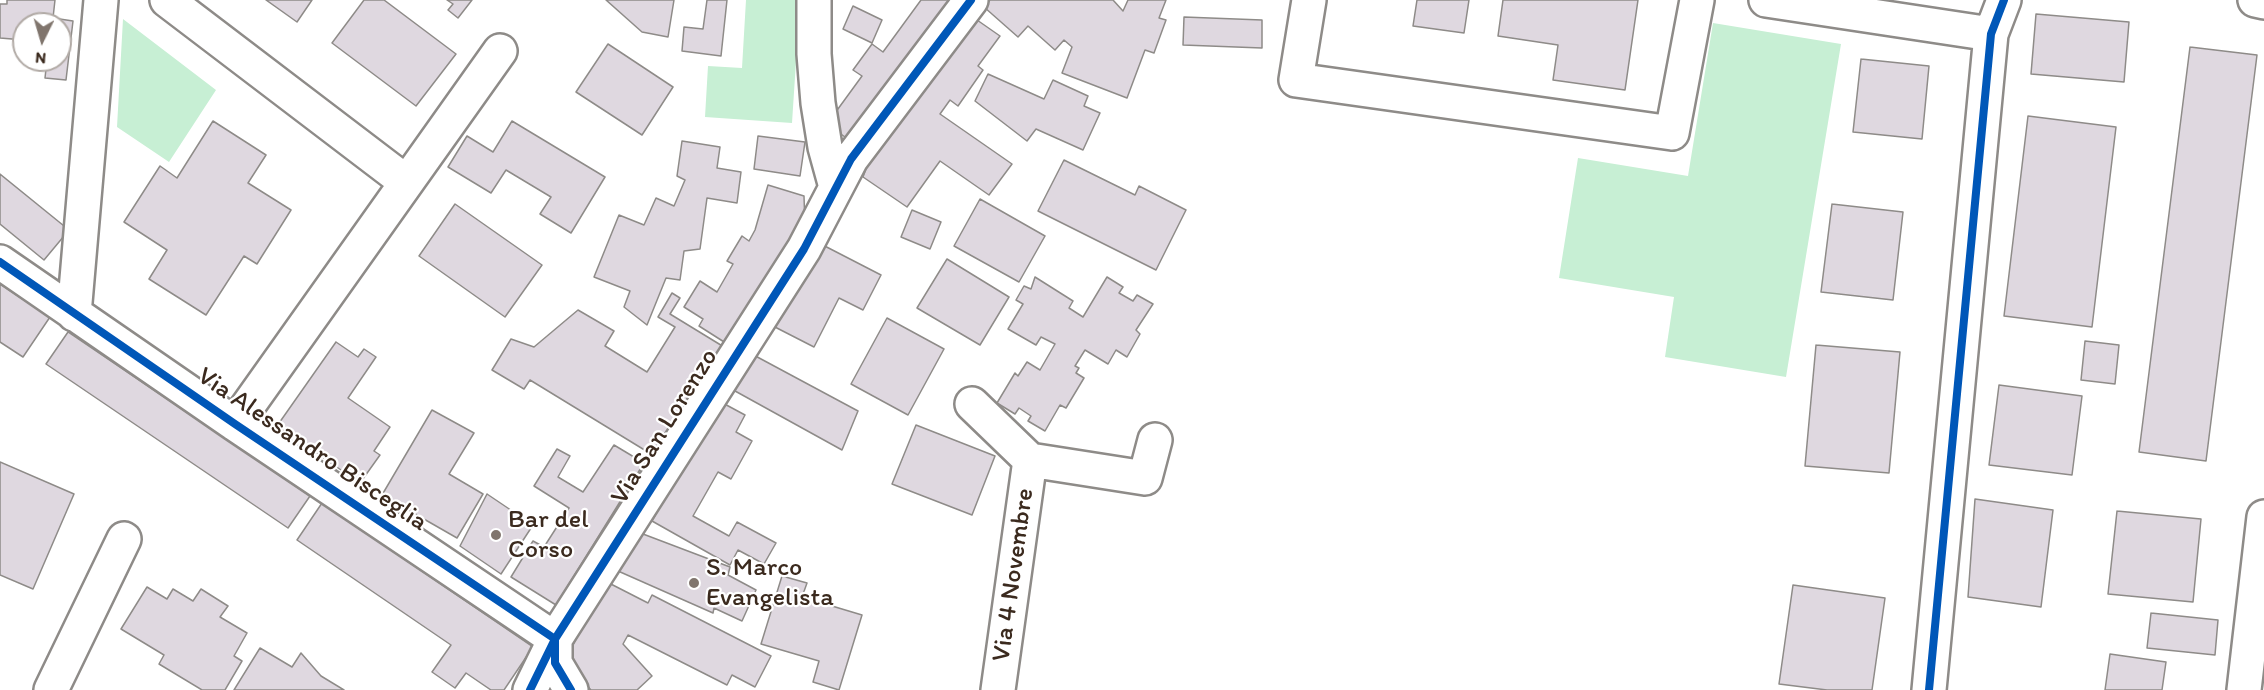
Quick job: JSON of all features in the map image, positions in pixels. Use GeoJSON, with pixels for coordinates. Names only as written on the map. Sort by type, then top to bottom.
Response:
{"type":"FeatureCollection","features":[{"type":"Feature","properties":{"kind":"street"},"geometry":{"type":"LineString","coordinates":[[74,314],[101,0]]}},
{"type":"Feature","properties":{"kind":"street"},"geometry":{"type":"LineString","coordinates":[[167,0],[406,182]]}},
{"type":"Feature","properties":{"kind":"street"},"geometry":{"type":"LineString","coordinates":[[814,0],[814,54],[818,103],[825,147],[836,187]]}},
{"type":"Feature","properties":{"kind":"street","name":"Via San Lorenzo"},"geometry":{"type":"LineString","coordinates":[[530,690],[555,639],[804,249],[851,159],[971,0]]}},
{"type":"Feature","properties":{"kind":"street"},"geometry":{"type":"LineString","coordinates":[[1309,0],[1296,80],[1672,133],[1697,0]]}},
{"type":"Feature","properties":{"kind":"street"},"geometry":{"type":"LineString","coordinates":[[1766,0],[1991,34]]}},
{"type":"Feature","properties":{"kind":"street"},"geometry":{"type":"LineString","coordinates":[[1929,690],[1991,34],[2004,0]]}},
{"type":"Feature","properties":{"kind":"street"},"geometry":{"type":"LineString","coordinates":[[2254,0],[2264,2]]}},
{"type":"Feature","properties":{"kind":"street"},"geometry":{"type":"LineString","coordinates":[[235,424],[500,51]]}},
{"type":"Feature","properties":{"kind":"street","name":"Via Alessandro Bisceglia"},"geometry":{"type":"LineString","coordinates":[[0,262],[235,424],[555,639]]}},
{"type":"Feature","properties":{"kind":"street"},"geometry":{"type":"LineString","coordinates":[[972,404],[1030,460],[1145,478],[1155,440]]}},
{"type":"Feature","properties":{"kind":"street","name":"Via 4 Novembre"},"geometry":{"type":"LineString","coordinates":[[998,690],[1030,460]]}},
{"type":"Feature","properties":{"kind":"street"},"geometry":{"type":"LineString","coordinates":[[2244,690],[2264,517]]}},
{"type":"Feature","properties":{"kind":"street"},"geometry":{"type":"LineString","coordinates":[[51,690],[124,539]]}},
{"type":"Feature","properties":{"kind":"street"},"geometry":{"type":"LineString","coordinates":[[555,639],[555,663],[571,690]]}},
{"type":"Feature","properties":{"kind":"green space"},"geometry":{"type":"Polygon","coordinates":[[[746,0],[800,0],[792,123],[705,117],[708,66],[742,68],[746,0]]]}},
{"type":"Feature","properties":{"kind":"green space"},"geometry":{"type":"Polygon","coordinates":[[[123,19],[216,90],[169,162],[117,127],[123,19]]]}},
{"type":"Feature","properties":{"kind":"green space"},"geometry":{"type":"Polygon","coordinates":[[[1713,23],[1841,44],[1786,377],[1665,357],[1674,297],[1559,278],[1578,158],[1688,176],[1713,23]]]}},
{"type":"Feature","properties":{"kind":"building"},"geometry":{"type":"Polygon","coordinates":[[[7,0],[55,0],[54,12],[12,12],[12,39],[0,38],[0,4],[7,4],[7,0]]]}},
{"type":"Feature","properties":{"kind":"building"},"geometry":{"type":"Polygon","coordinates":[[[266,0],[312,0],[297,22],[266,0]]]}},
{"type":"Feature","properties":{"kind":"building"},"geometry":{"type":"Polygon","coordinates":[[[364,0],[384,0],[456,54],[416,106],[332,43],[364,0]]]}},
{"type":"Feature","properties":{"kind":"building"},"geometry":{"type":"Polygon","coordinates":[[[447,0],[472,0],[458,18],[448,10],[453,4],[447,0]]]}},
{"type":"Feature","properties":{"kind":"building"},"geometry":{"type":"Polygon","coordinates":[[[606,0],[674,0],[668,37],[642,32],[606,0]]]}},
{"type":"Feature","properties":{"kind":"building"},"geometry":{"type":"Polygon","coordinates":[[[707,0],[727,0],[721,56],[682,51],[684,27],[703,29],[707,0]]]}},
{"type":"Feature","properties":{"kind":"building"},"geometry":{"type":"Polygon","coordinates":[[[921,0],[962,0],[856,145],[827,124],[862,76],[853,70],[872,44],[883,52],[921,0]]]}},
{"type":"Feature","properties":{"kind":"building"},"geometry":{"type":"Polygon","coordinates":[[[990,0],[1113,0],[1123,11],[1128,0],[1166,0],[1159,18],[1166,20],[1154,53],[1145,50],[1127,98],[1062,73],[1072,47],[1064,40],[1055,50],[1028,26],[1018,37],[984,7],[990,0]]]}},
{"type":"Feature","properties":{"kind":"building"},"geometry":{"type":"Polygon","coordinates":[[[1417,0],[1469,0],[1464,33],[1413,26],[1417,0]]]}},
{"type":"Feature","properties":{"kind":"building"},"geometry":{"type":"Polygon","coordinates":[[[1503,0],[1638,0],[1625,90],[1553,80],[1558,45],[1498,36],[1503,0]]]}},
{"type":"Feature","properties":{"kind":"building"},"geometry":{"type":"Polygon","coordinates":[[[853,6],[882,20],[872,43],[843,29],[853,6]]]}},
{"type":"Feature","properties":{"kind":"building"},"geometry":{"type":"Polygon","coordinates":[[[967,13],[1000,36],[978,66],[983,70],[958,106],[950,100],[940,114],[1012,164],[989,195],[940,161],[907,207],[863,177],[877,138],[967,13]]]}},
{"type":"Feature","properties":{"kind":"building"},"geometry":{"type":"Polygon","coordinates":[[[2036,14],[2129,22],[2124,82],[2031,74],[2036,14]]]}},
{"type":"Feature","properties":{"kind":"building"},"geometry":{"type":"Polygon","coordinates":[[[1184,17],[1262,20],[1262,48],[1183,45],[1184,17]]]}},
{"type":"Feature","properties":{"kind":"building"},"geometry":{"type":"Polygon","coordinates":[[[608,44],[673,87],[642,135],[576,92],[608,44]]]}},
{"type":"Feature","properties":{"kind":"building"},"geometry":{"type":"Polygon","coordinates":[[[2190,47],[2257,55],[2206,461],[2139,452],[2190,47]]]}},
{"type":"Feature","properties":{"kind":"building"},"geometry":{"type":"Polygon","coordinates":[[[1861,59],[1929,66],[1922,139],[1853,132],[1861,59]]]}},
{"type":"Feature","properties":{"kind":"building"},"geometry":{"type":"Polygon","coordinates":[[[46,72],[67,72],[66,80],[45,78],[46,72]]]}},
{"type":"Feature","properties":{"kind":"building"},"geometry":{"type":"Polygon","coordinates":[[[988,74],[1044,99],[1053,80],[1088,96],[1084,106],[1100,113],[1083,150],[1036,129],[1027,141],[975,101],[988,74]]]}},
{"type":"Feature","properties":{"kind":"building"},"geometry":{"type":"Polygon","coordinates":[[[2028,116],[2116,127],[2092,327],[2004,316],[2028,116]]]}},
{"type":"Feature","properties":{"kind":"building"},"geometry":{"type":"Polygon","coordinates":[[[213,121],[266,155],[248,183],[291,210],[257,264],[244,256],[206,315],[149,279],[167,250],[124,222],[160,166],[177,178],[213,121]]]}},
{"type":"Feature","properties":{"kind":"building"},"geometry":{"type":"Polygon","coordinates":[[[512,121],[605,177],[571,233],[540,214],[551,197],[506,170],[491,193],[448,167],[467,136],[493,152],[512,121]]]}},
{"type":"Feature","properties":{"kind":"building"},"geometry":{"type":"Polygon","coordinates":[[[758,136],[805,142],[800,176],[754,169],[758,136]]]}},
{"type":"Feature","properties":{"kind":"building"},"geometry":{"type":"Polygon","coordinates":[[[682,141],[720,147],[717,168],[741,172],[737,203],[707,198],[700,249],[684,251],[680,280],[666,278],[647,325],[624,307],[630,291],[594,277],[619,215],[644,225],[656,198],[674,206],[685,180],[677,176],[682,141]]]}},
{"type":"Feature","properties":{"kind":"building"},"geometry":{"type":"Polygon","coordinates":[[[1064,160],[1135,195],[1139,186],[1186,210],[1156,270],[1038,211],[1064,160]]]}},
{"type":"Feature","properties":{"kind":"building"},"geometry":{"type":"Polygon","coordinates":[[[0,174],[69,230],[44,260],[0,224],[0,174]]]}},
{"type":"Feature","properties":{"kind":"building"},"geometry":{"type":"Polygon","coordinates":[[[768,185],[804,196],[805,227],[732,347],[699,326],[703,319],[684,307],[700,281],[717,292],[733,264],[727,261],[742,236],[749,241],[755,230],[768,185]]]}},
{"type":"Feature","properties":{"kind":"building"},"geometry":{"type":"Polygon","coordinates":[[[980,199],[1045,236],[1019,282],[954,246],[980,199]]]}},
{"type":"Feature","properties":{"kind":"building"},"geometry":{"type":"Polygon","coordinates":[[[455,204],[542,265],[505,317],[419,256],[455,204]]]}},
{"type":"Feature","properties":{"kind":"building"},"geometry":{"type":"Polygon","coordinates":[[[1832,204],[1903,212],[1893,300],[1821,292],[1832,204]]]}},
{"type":"Feature","properties":{"kind":"building"},"geometry":{"type":"Polygon","coordinates":[[[912,210],[941,222],[930,249],[901,237],[912,210]]]}},
{"type":"Feature","properties":{"kind":"building"},"geometry":{"type":"Polygon","coordinates":[[[815,241],[881,275],[863,310],[839,298],[814,347],[771,325],[815,241]]]}},
{"type":"Feature","properties":{"kind":"building"},"geometry":{"type":"Polygon","coordinates":[[[947,259],[1009,297],[980,345],[917,308],[947,259]]]}},
{"type":"Feature","properties":{"kind":"building"},"geometry":{"type":"Polygon","coordinates":[[[1035,277],[1073,301],[1069,308],[1083,317],[1107,277],[1123,287],[1119,293],[1133,301],[1137,295],[1153,304],[1136,330],[1140,334],[1127,357],[1116,350],[1108,364],[1085,350],[1075,366],[1079,368],[1076,373],[1084,378],[1066,408],[1060,405],[1045,431],[1028,421],[1031,416],[1019,408],[1015,414],[997,403],[1015,373],[1018,376],[1027,362],[1040,370],[1055,344],[1041,337],[1036,345],[1008,329],[1023,304],[1016,300],[1024,286],[1031,289],[1035,277]]]}},
{"type":"Feature","properties":{"kind":"building"},"geometry":{"type":"Polygon","coordinates":[[[0,284],[50,317],[23,357],[0,342],[0,284]]]}},
{"type":"Feature","properties":{"kind":"building"},"geometry":{"type":"Polygon","coordinates":[[[672,293],[680,298],[670,314],[724,347],[656,457],[530,380],[524,389],[492,370],[511,339],[534,347],[578,310],[614,331],[605,346],[647,372],[675,327],[658,317],[672,293]]]}},
{"type":"Feature","properties":{"kind":"building"},"geometry":{"type":"Polygon","coordinates":[[[887,318],[944,349],[908,415],[851,384],[887,318]]]}},
{"type":"Feature","properties":{"kind":"building"},"geometry":{"type":"Polygon","coordinates":[[[68,332],[310,496],[288,528],[46,364],[68,332]]]}},
{"type":"Feature","properties":{"kind":"building"},"geometry":{"type":"Polygon","coordinates":[[[2085,341],[2119,345],[2115,384],[2081,380],[2085,341]]]}},
{"type":"Feature","properties":{"kind":"building"},"geometry":{"type":"Polygon","coordinates":[[[336,342],[358,357],[364,349],[376,357],[348,398],[390,427],[374,451],[380,455],[360,483],[277,426],[336,342]]]}},
{"type":"Feature","properties":{"kind":"building"},"geometry":{"type":"Polygon","coordinates":[[[1816,345],[1900,352],[1889,473],[1805,466],[1816,345]]]}},
{"type":"Feature","properties":{"kind":"building"},"geometry":{"type":"Polygon","coordinates":[[[748,352],[858,411],[842,450],[726,386],[748,352]]]}},
{"type":"Feature","properties":{"kind":"building"},"geometry":{"type":"Polygon","coordinates":[[[1999,385],[2082,396],[2072,475],[1989,465],[1999,385]]]}},
{"type":"Feature","properties":{"kind":"building"},"geometry":{"type":"Polygon","coordinates":[[[719,401],[745,415],[736,432],[752,441],[731,479],[718,472],[693,516],[729,536],[737,522],[776,543],[764,564],[738,550],[730,565],[652,521],[719,401]]]}},
{"type":"Feature","properties":{"kind":"building"},"geometry":{"type":"Polygon","coordinates":[[[432,410],[474,433],[449,474],[483,494],[457,538],[382,495],[432,410]]]}},
{"type":"Feature","properties":{"kind":"building"},"geometry":{"type":"Polygon","coordinates":[[[916,425],[995,456],[972,515],[892,484],[916,425]]]}},
{"type":"Feature","properties":{"kind":"building"},"geometry":{"type":"Polygon","coordinates":[[[614,445],[644,463],[556,605],[511,577],[533,541],[544,547],[569,508],[534,486],[557,449],[570,456],[558,477],[583,492],[614,445]]]}},
{"type":"Feature","properties":{"kind":"building"},"geometry":{"type":"Polygon","coordinates":[[[0,462],[74,494],[33,589],[0,575],[0,462]]]}},
{"type":"Feature","properties":{"kind":"building","name":"Bar del Corso"},"geometry":{"type":"Polygon","coordinates":[[[487,494],[533,525],[501,574],[460,546],[487,494]]]}},
{"type":"Feature","properties":{"kind":"building"},"geometry":{"type":"Polygon","coordinates":[[[1975,499],[2053,510],[2041,607],[1968,597],[1975,499]]]}},
{"type":"Feature","properties":{"kind":"building"},"geometry":{"type":"Polygon","coordinates":[[[322,503],[533,647],[504,690],[491,690],[466,673],[455,688],[432,672],[451,645],[297,540],[322,503]]]}},
{"type":"Feature","properties":{"kind":"building"},"geometry":{"type":"Polygon","coordinates":[[[2117,511],[2201,519],[2193,602],[2108,594],[2117,511]]]}},
{"type":"Feature","properties":{"kind":"building","name":"S. Marco Evangelista"},"geometry":{"type":"Polygon","coordinates":[[[643,534],[730,567],[728,575],[756,590],[742,621],[714,608],[713,613],[618,571],[643,534]]]}},
{"type":"Feature","properties":{"kind":"building"},"geometry":{"type":"Polygon","coordinates":[[[782,576],[807,583],[802,597],[862,615],[839,690],[813,682],[819,661],[761,644],[782,576]]]}},
{"type":"Feature","properties":{"kind":"building"},"geometry":{"type":"Polygon","coordinates":[[[605,581],[648,603],[652,595],[771,656],[755,687],[732,675],[727,685],[628,635],[623,644],[652,676],[637,690],[591,690],[565,661],[605,581]]]}},
{"type":"Feature","properties":{"kind":"building"},"geometry":{"type":"Polygon","coordinates":[[[1793,585],[1885,598],[1872,690],[1827,690],[1779,684],[1793,585]]]}},
{"type":"Feature","properties":{"kind":"building"},"geometry":{"type":"Polygon","coordinates":[[[147,587],[167,599],[173,589],[193,601],[201,589],[228,606],[220,617],[247,633],[234,656],[242,661],[225,690],[202,690],[159,664],[164,655],[121,629],[147,587]]]}},
{"type":"Feature","properties":{"kind":"building"},"geometry":{"type":"Polygon","coordinates":[[[2151,613],[2218,620],[2215,655],[2147,648],[2151,613]]]}},
{"type":"Feature","properties":{"kind":"building"},"geometry":{"type":"Polygon","coordinates":[[[260,648],[292,667],[301,653],[321,676],[344,690],[234,690],[260,648]]]}},
{"type":"Feature","properties":{"kind":"building"},"geometry":{"type":"Polygon","coordinates":[[[2110,654],[2166,662],[2162,690],[2105,690],[2110,654]]]}},
{"type":"Feature","properties":{"kind":"cycle path"},"geometry":{"type":"LineString","coordinates":[[530,690],[555,639],[804,249],[851,159],[971,0]]}},
{"type":"Feature","properties":{"kind":"cycle path"},"geometry":{"type":"LineString","coordinates":[[1929,690],[1991,34],[2004,0]]}},
{"type":"Feature","properties":{"kind":"cycle path"},"geometry":{"type":"LineString","coordinates":[[0,262],[235,424],[555,639],[555,663],[571,690]]}},
{"type":"Feature","properties":{"kind":"place","name":"Bar del Corso"},"geometry":{"type":"Point","coordinates":[496,535]}},
{"type":"Feature","properties":{"kind":"place","name":"S. Marco Evangelista"},"geometry":{"type":"Point","coordinates":[694,583]}}]}
